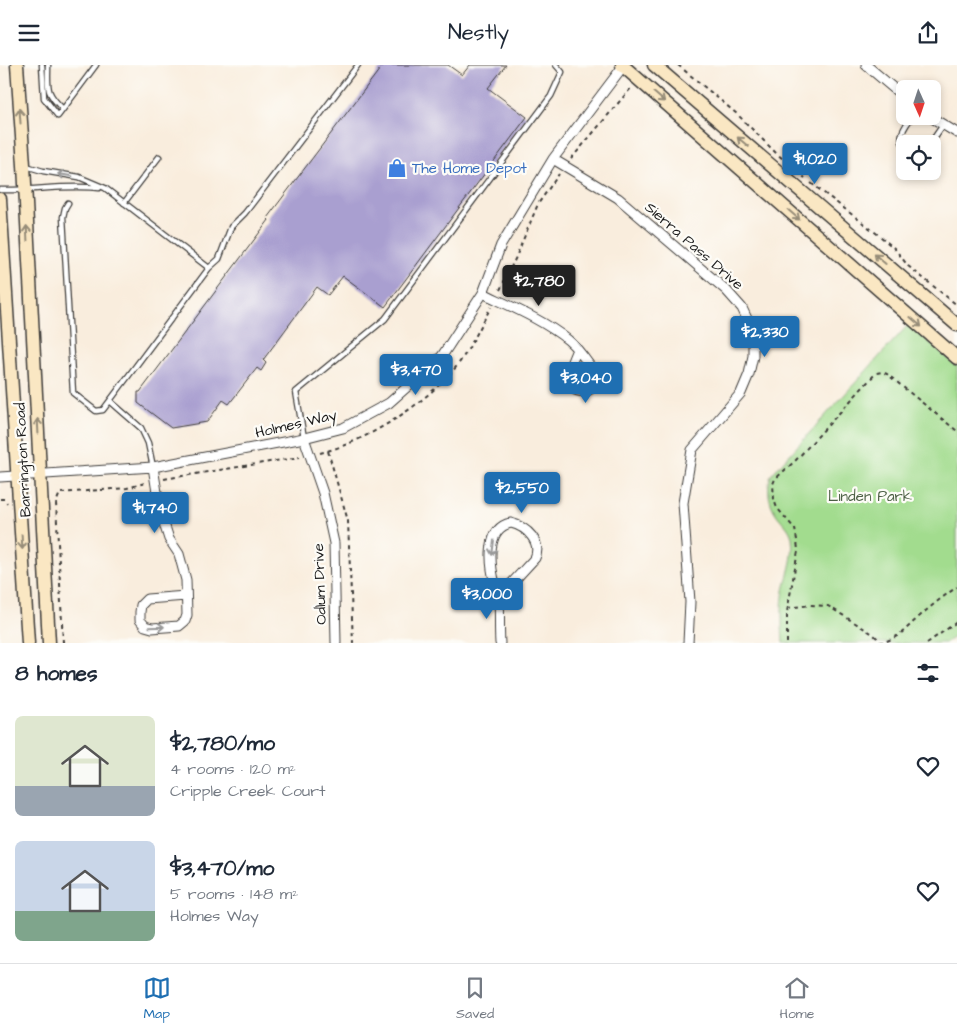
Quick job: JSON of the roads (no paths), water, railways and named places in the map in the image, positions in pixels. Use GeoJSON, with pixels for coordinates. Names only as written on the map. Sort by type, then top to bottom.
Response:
{"type":"FeatureCollection","features":[{"type":"Feature","properties":{"kind":"main road","name":"Barrington Road"},"geometry":{"type":"LineString","coordinates":[[17,65],[49,643]]}},
{"type":"Feature","properties":{"kind":"main road"},"geometry":{"type":"LineString","coordinates":[[623,65],[957,358]]}},
{"type":"Feature","properties":{"kind":"main road"},"geometry":{"type":"LineString","coordinates":[[654,65],[957,325]]}},
{"type":"Feature","properties":{"kind":"main road","name":"Barrington Road"},"geometry":{"type":"LineString","coordinates":[[0,199],[28,643]]}},
{"type":"Feature","properties":{"kind":"street","name":"Holmes Way"},"geometry":{"type":"LineString","coordinates":[[0,477],[153,467],[343,429],[389,403],[442,356],[483,293],[501,245],[553,159],[623,65]]}},
{"type":"Feature","properties":{"kind":"street"},"geometry":{"type":"LineString","coordinates":[[866,65],[896,90]]}},
{"type":"Feature","properties":{"kind":"street"},"geometry":{"type":"LineString","coordinates":[[943,125],[957,133]]}},
{"type":"Feature","properties":{"kind":"street","name":"Sierra Pass Drive"},"geometry":{"type":"LineString","coordinates":[[553,159],[618,198],[726,290],[742,308],[751,330],[753,356],[749,374],[741,393],[692,450],[684,503],[690,601],[688,643]]}},
{"type":"Feature","properties":{"kind":"street"},"geometry":{"type":"LineString","coordinates":[[483,293],[542,322],[569,340],[577,349],[595,373],[596,381],[592,389],[583,392],[571,387],[568,378],[577,349]]}},
{"type":"Feature","properties":{"kind":"street","name":"Odlum Drive"},"geometry":{"type":"LineString","coordinates":[[304,438],[323,493],[334,543],[336,643]]}},
{"type":"Feature","properties":{"kind":"street"},"geometry":{"type":"LineString","coordinates":[[153,467],[160,511],[169,539],[179,554],[186,580],[187,615],[183,625],[152,628],[145,626],[140,620],[140,609],[143,602],[147,599],[186,596]]}},
{"type":"Feature","properties":{"kind":"street"},"geometry":{"type":"LineString","coordinates":[[500,597],[535,558],[538,549],[535,539],[521,527],[511,523],[498,531],[491,548],[495,583],[500,597],[500,643]]}},
{"type":"Feature","properties":{"kind":"lane"},"geometry":{"type":"LineString","coordinates":[[42,65],[44,98],[58,116],[96,65]]}},
{"type":"Feature","properties":{"kind":"lane"},"geometry":{"type":"LineString","coordinates":[[48,65],[48,91],[52,99],[63,109]]}},
{"type":"Feature","properties":{"kind":"lane"},"geometry":{"type":"LineString","coordinates":[[68,203],[64,208],[63,217],[73,393],[96,411],[103,411],[209,268],[219,259],[231,227],[245,213],[358,65]]}},
{"type":"Feature","properties":{"kind":"lane"},"geometry":{"type":"LineString","coordinates":[[304,438],[296,392],[385,319],[552,96],[562,72],[556,65]]}},
{"type":"Feature","properties":{"kind":"lane"},"geometry":{"type":"LineString","coordinates":[[936,135],[943,125]]}},
{"type":"Feature","properties":{"kind":"lane"},"geometry":{"type":"LineString","coordinates":[[124,203],[159,157]]}},
{"type":"Feature","properties":{"kind":"lane"},"geometry":{"type":"LineString","coordinates":[[24,165],[43,171],[79,177],[105,188],[209,268]]}},
{"type":"Feature","properties":{"kind":"lane"},"geometry":{"type":"LineString","coordinates":[[0,190],[25,191],[80,186],[105,188]]}},
{"type":"Feature","properties":{"kind":"lane"},"geometry":{"type":"LineString","coordinates":[[110,401],[141,428],[148,443],[153,467]]}},
{"type":"Feature","properties":{"kind":"place","name":"The Home Depot"},"geometry":{"type":"Point","coordinates":[397,168]}},
{"type":"Feature","properties":{"kind":"park label","name":"Linden Park"},"geometry":{"type":"Point","coordinates":[870,496]}}]}
